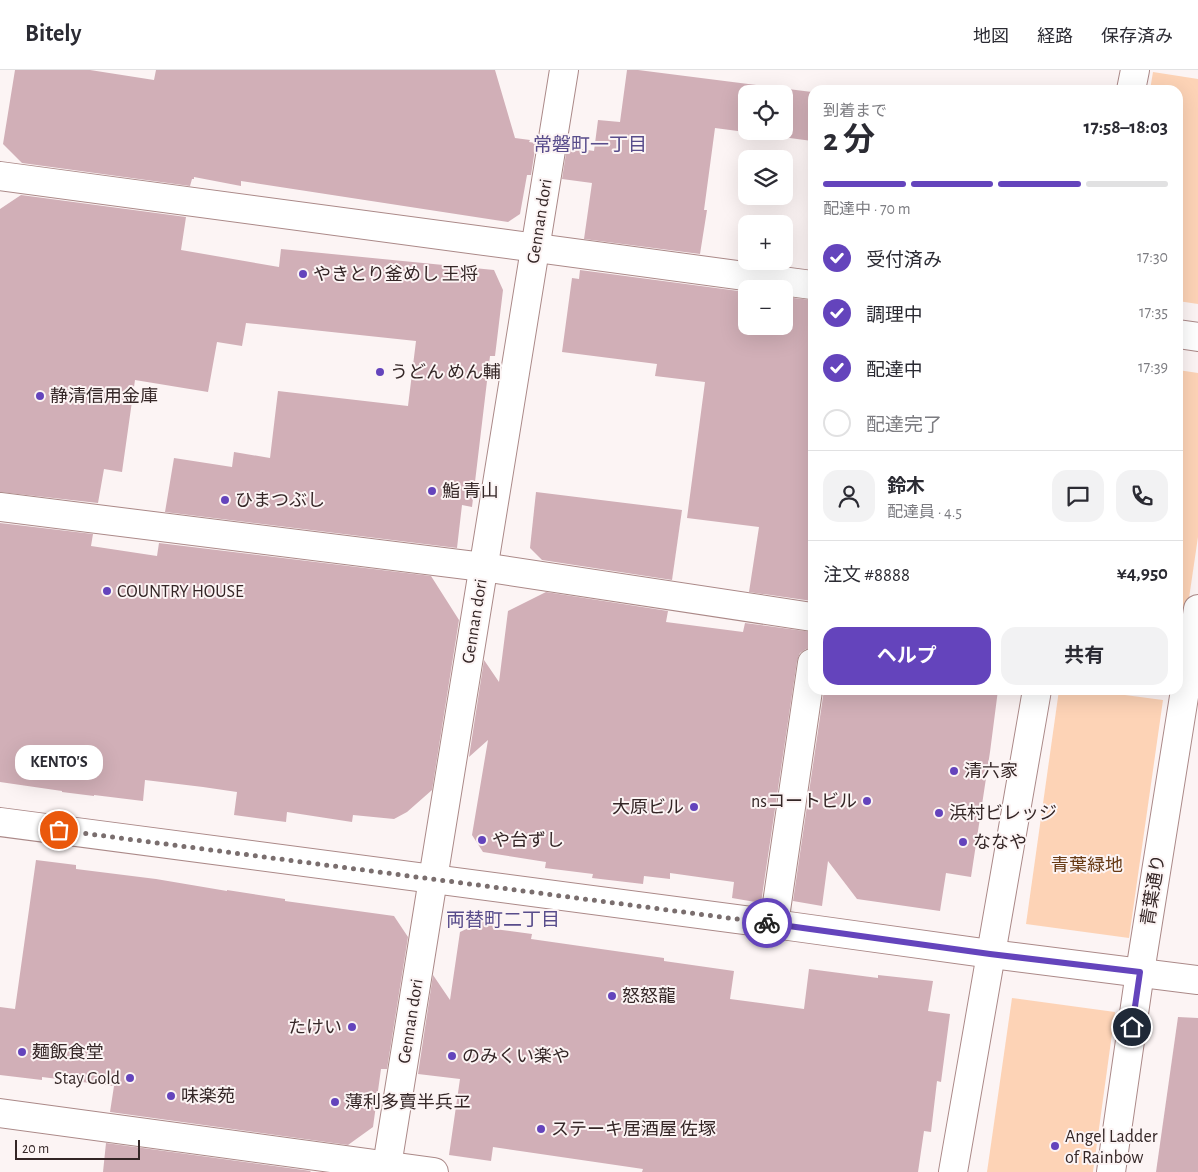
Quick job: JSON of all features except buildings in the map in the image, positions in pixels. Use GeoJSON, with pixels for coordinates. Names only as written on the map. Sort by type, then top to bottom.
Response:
{"type":"FeatureCollection","features":[{"type":"Feature","properties":{"kind":"street","name":"Gennan dori"},"geometry":{"type":"LineString","coordinates":[[387,1169],[564,70]]}},
{"type":"Feature","properties":{"kind":"street"},"geometry":{"type":"LineString","coordinates":[[1132,85],[1135,70]]}},
{"type":"Feature","properties":{"kind":"street"},"geometry":{"type":"LineString","coordinates":[[0,176],[808,284]]}},
{"type":"Feature","properties":{"kind":"street"},"geometry":{"type":"LineString","coordinates":[[1183,335],[1198,337]]}},
{"type":"Feature","properties":{"kind":"street"},"geometry":{"type":"LineString","coordinates":[[0,507],[483,566],[808,615]]}},
{"type":"Feature","properties":{"kind":"street","name":"青葉通り"},"geometry":{"type":"LineString","coordinates":[[1111,1172],[1140,972],[1198,609]]}},
{"type":"Feature","properties":{"kind":"street"},"geometry":{"type":"LineString","coordinates":[[774,924],[808,690]]}},
{"type":"Feature","properties":{"kind":"street"},"geometry":{"type":"LineString","coordinates":[[953,1172],[1035,695]]}},
{"type":"Feature","properties":{"kind":"street"},"geometry":{"type":"LineString","coordinates":[[0,822],[1198,980]]}},
{"type":"Feature","properties":{"kind":"street"},"geometry":{"type":"LineString","coordinates":[[0,1113],[387,1169],[434,1172]]}},
{"type":"Feature","properties":{"kind":"green space"},"geometry":{"type":"Polygon","coordinates":[[[1153,72],[1198,79],[1198,304],[1183,302],[1183,85],[1151,85],[1153,72]]]}},
{"type":"Feature","properties":{"kind":"green space"},"geometry":{"type":"Polygon","coordinates":[[[1183,371],[1198,373],[1198,537],[1184,632],[1183,371]]]}},
{"type":"Feature","properties":{"kind":"green space","name":"青葉緑地"},"geometry":{"type":"Polygon","coordinates":[[[1058,695],[1125,695],[1163,700],[1129,938],[1026,924],[1058,695]]]}},
{"type":"Feature","properties":{"kind":"green space"},"geometry":{"type":"Polygon","coordinates":[[[1012,998],[1115,1012],[1093,1172],[987,1172],[1012,998]]]}},
{"type":"Feature","properties":{"kind":"way so far"},"geometry":{"type":"LineString","coordinates":[[59,830],[767,923]]}},
{"type":"Feature","properties":{"kind":"place","name":"やきとり釜めし 王将"},"geometry":{"type":"Point","coordinates":[303,274]}},
{"type":"Feature","properties":{"kind":"place","name":"うどん めん輔"},"geometry":{"type":"Point","coordinates":[380,372]}},
{"type":"Feature","properties":{"kind":"place","name":"静清信用金庫"},"geometry":{"type":"Point","coordinates":[40,396]}},
{"type":"Feature","properties":{"kind":"place","name":"鮨 青山"},"geometry":{"type":"Point","coordinates":[432,491]}},
{"type":"Feature","properties":{"kind":"place","name":"ひまつぶし"},"geometry":{"type":"Point","coordinates":[225,500]}},
{"type":"Feature","properties":{"kind":"place","name":"COUNTRY HOUSE"},"geometry":{"type":"Point","coordinates":[107,591]}},
{"type":"Feature","properties":{"kind":"place","name":"清六家"},"geometry":{"type":"Point","coordinates":[954,771]}},
{"type":"Feature","properties":{"kind":"place","name":"nsコートビル"},"geometry":{"type":"Point","coordinates":[867,801]}},
{"type":"Feature","properties":{"kind":"place","name":"大原ビル"},"geometry":{"type":"Point","coordinates":[694,807]}},
{"type":"Feature","properties":{"kind":"place","name":"浜村ビレッジ"},"geometry":{"type":"Point","coordinates":[939,813]}},
{"type":"Feature","properties":{"kind":"place","name":"KENTO'S"},"geometry":{"type":"Point","coordinates":[59,830]}},
{"type":"Feature","properties":{"kind":"place","name":"や台ずし"},"geometry":{"type":"Point","coordinates":[482,840]}},
{"type":"Feature","properties":{"kind":"place","name":"ななや"},"geometry":{"type":"Point","coordinates":[963,842]}},
{"type":"Feature","properties":{"kind":"place","name":"怒怒龍"},"geometry":{"type":"Point","coordinates":[612,996]}},
{"type":"Feature","properties":{"kind":"place","name":"たけい"},"geometry":{"type":"Point","coordinates":[352,1027]}},
{"type":"Feature","properties":{"kind":"place","name":"麺飯食堂"},"geometry":{"type":"Point","coordinates":[22,1052]}},
{"type":"Feature","properties":{"kind":"place","name":"のみくい楽や"},"geometry":{"type":"Point","coordinates":[452,1056]}},
{"type":"Feature","properties":{"kind":"place","name":"Stay Gold"},"geometry":{"type":"Point","coordinates":[130,1078]}},
{"type":"Feature","properties":{"kind":"place","name":"味楽苑"},"geometry":{"type":"Point","coordinates":[171,1096]}},
{"type":"Feature","properties":{"kind":"place","name":"薄利多賣半兵ヱ"},"geometry":{"type":"Point","coordinates":[335,1102]}},
{"type":"Feature","properties":{"kind":"place","name":"ステーキ居酒屋 佐塚"},"geometry":{"type":"Point","coordinates":[541,1129]}},
{"type":"Feature","properties":{"kind":"place","name":"Angel Ladder of Rainbow"},"geometry":{"type":"Point","coordinates":[1055,1146]}},
{"type":"Feature","properties":{"kind":"district","name":"常磐町一丁目"},"geometry":{"type":"Point","coordinates":[590,144]}},
{"type":"Feature","properties":{"kind":"district","name":"両替町二丁目"},"geometry":{"type":"Point","coordinates":[503,919]}},
{"type":"Feature","properties":{"kind":"route"},"geometry":{"type":"LineString","coordinates":[[767,923],[990,954],[1140,972],[1132,1027]]}}]}
